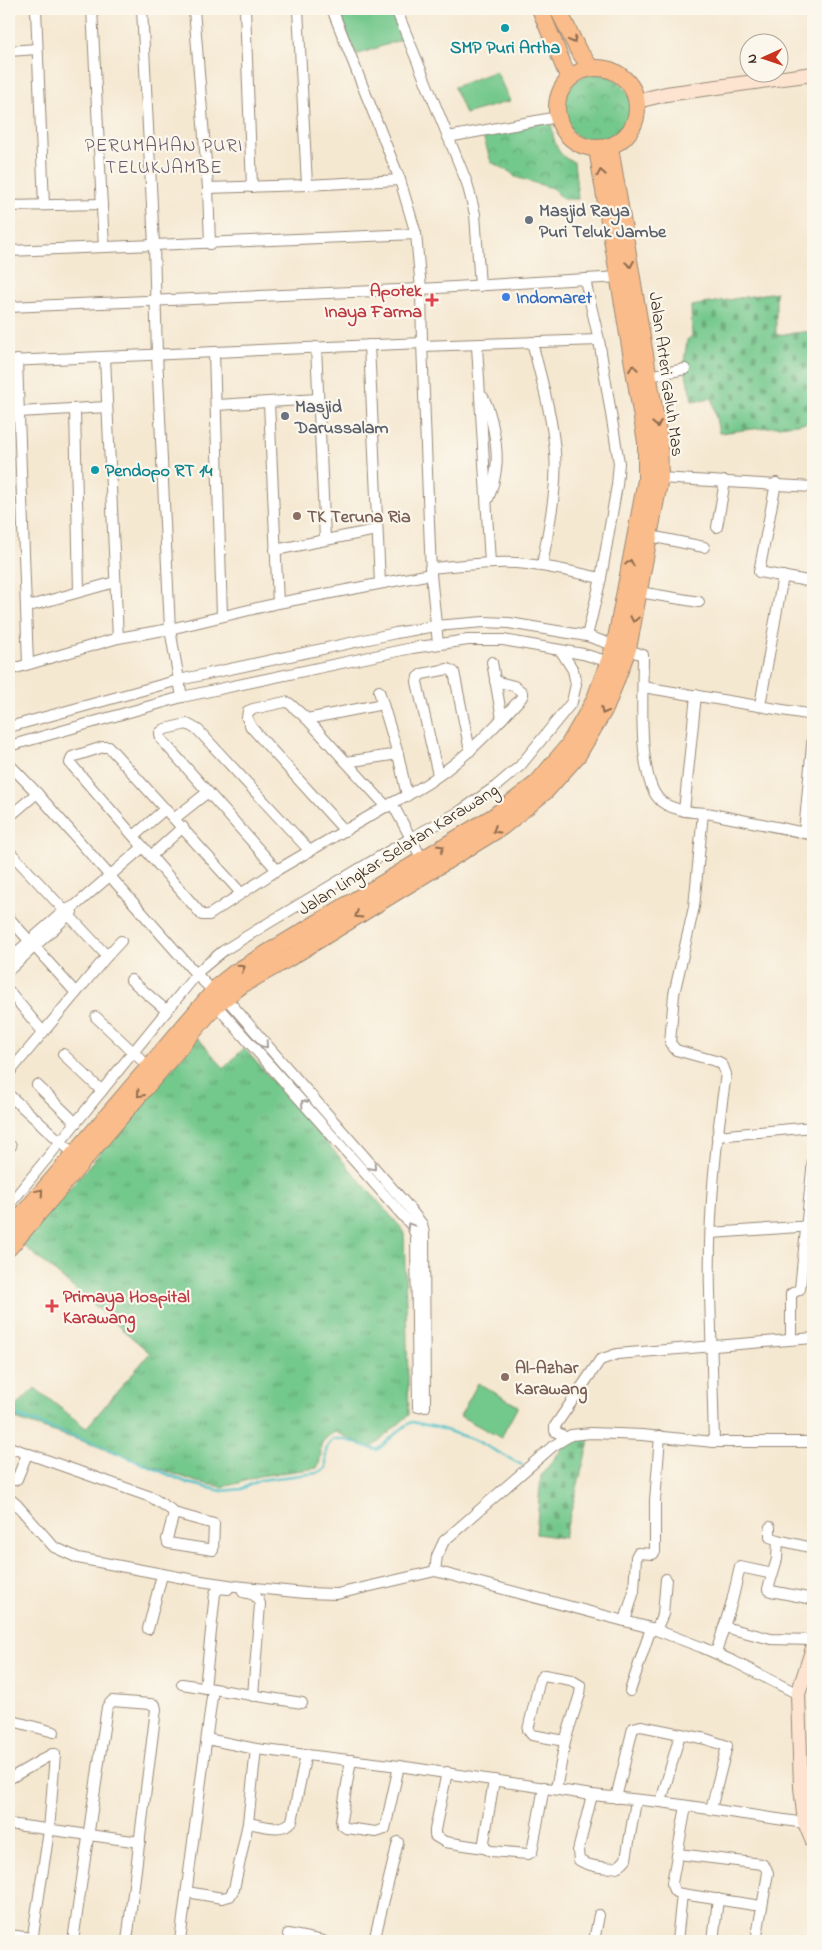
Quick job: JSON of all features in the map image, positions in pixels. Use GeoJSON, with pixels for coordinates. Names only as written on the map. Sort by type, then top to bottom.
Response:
{"type":"FeatureCollection","features":[{"type":"Feature","properties":{"kind":"main road"},"geometry":{"type":"LineString","coordinates":[[540,9],[569,79]]}},
{"type":"Feature","properties":{"kind":"main road"},"geometry":{"type":"LineString","coordinates":[[558,9],[578,50],[591,68]]}},
{"type":"Feature","properties":{"kind":"main road"},"geometry":{"type":"LineString","coordinates":[[591,68],[604,68],[626,79],[633,89],[637,101],[635,124],[629,134],[620,142],[604,148],[586,147],[576,143],[564,132],[558,117],[558,96],[569,79],[579,72],[591,68]]}},
{"type":"Feature","properties":{"kind":"main road"},"geometry":{"type":"LineString","coordinates":[[604,148],[618,277],[646,442],[646,480],[621,647]]}},
{"type":"Feature","properties":{"kind":"main road","name":"Jalan Arteri Galuh Mas"},"geometry":{"type":"LineString","coordinates":[[604,148],[659,438],[660,478],[639,592],[615,664]]}},
{"type":"Feature","properties":{"kind":"main road","name":"Jalan Lingkar Selatan Karawang"},"geometry":{"type":"LineString","coordinates":[[9,1230],[67,1148],[218,998],[286,960],[383,891],[422,859],[494,816],[537,783],[568,746],[615,664]]}},
{"type":"Feature","properties":{"kind":"main road","name":"Jalan Lingkar Selatan Karawang"},"geometry":{"type":"LineString","coordinates":[[383,891],[502,827],[546,791],[578,755],[606,707],[615,664]]}},
{"type":"Feature","properties":{"kind":"main road","name":"Jalan Lingkar Selatan Karawang"},"geometry":{"type":"LineString","coordinates":[[9,1248],[218,998]]}},
{"type":"Feature","properties":{"kind":"street"},"geometry":{"type":"LineString","coordinates":[[36,9],[44,205]]}},
{"type":"Feature","properties":{"kind":"street"},"geometry":{"type":"LineString","coordinates":[[92,9],[104,247]]}},
{"type":"Feature","properties":{"kind":"street"},"geometry":{"type":"LineString","coordinates":[[142,9],[154,245],[156,355],[170,629],[182,697]]}},
{"type":"Feature","properties":{"kind":"street"},"geometry":{"type":"LineString","coordinates":[[194,9],[208,188],[210,244]]}},
{"type":"Feature","properties":{"kind":"street"},"geometry":{"type":"LineString","coordinates":[[245,9],[252,187]]}},
{"type":"Feature","properties":{"kind":"street"},"geometry":{"type":"LineString","coordinates":[[298,9],[307,185]]}},
{"type":"Feature","properties":{"kind":"street"},"geometry":{"type":"LineString","coordinates":[[332,9],[400,180],[416,234],[421,289],[431,571],[438,644]]}},
{"type":"Feature","properties":{"kind":"street"},"geometry":{"type":"LineString","coordinates":[[396,9],[467,183],[475,214],[480,286]]}},
{"type":"Feature","properties":{"kind":"street"},"geometry":{"type":"LineString","coordinates":[[9,51],[37,50]]}},
{"type":"Feature","properties":{"kind":"street"},"geometry":{"type":"LineString","coordinates":[[637,101],[666,94],[813,74]]}},
{"type":"Feature","properties":{"kind":"street"},"geometry":{"type":"LineString","coordinates":[[448,137],[558,117]]}},
{"type":"Feature","properties":{"kind":"street"},"geometry":{"type":"LineString","coordinates":[[208,188],[400,180]]}},
{"type":"Feature","properties":{"kind":"street"},"geometry":{"type":"LineString","coordinates":[[9,206],[102,204]]}},
{"type":"Feature","properties":{"kind":"street"},"geometry":{"type":"LineString","coordinates":[[9,250],[210,244],[416,234]]}},
{"type":"Feature","properties":{"kind":"street"},"geometry":{"type":"LineString","coordinates":[[9,307],[421,289],[618,277]]}},
{"type":"Feature","properties":{"kind":"street"},"geometry":{"type":"LineString","coordinates":[[585,280],[599,340],[619,464],[601,578],[587,636]]}},
{"type":"Feature","properties":{"kind":"street"},"geometry":{"type":"LineString","coordinates":[[28,664],[19,412],[13,361],[368,345],[476,346],[599,340]]}},
{"type":"Feature","properties":{"kind":"street"},"geometry":{"type":"LineString","coordinates":[[532,342],[545,395],[555,451],[554,497],[542,566]]}},
{"type":"Feature","properties":{"kind":"street"},"geometry":{"type":"LineString","coordinates":[[368,345],[380,583]]}},
{"type":"Feature","properties":{"kind":"street"},"geometry":{"type":"LineString","coordinates":[[476,346],[490,563]]}},
{"type":"Feature","properties":{"kind":"street"},"geometry":{"type":"LineString","coordinates":[[316,347],[325,539]]}},
{"type":"Feature","properties":{"kind":"street"},"geometry":{"type":"LineString","coordinates":[[214,352],[222,616]]}},
{"type":"Feature","properties":{"kind":"street"},"geometry":{"type":"LineString","coordinates":[[105,357],[118,638]]}},
{"type":"Feature","properties":{"kind":"street"},"geometry":{"type":"LineString","coordinates":[[648,376],[685,369]]}},
{"type":"Feature","properties":{"kind":"street"},"geometry":{"type":"LineString","coordinates":[[217,405],[318,399]]}},
{"type":"Feature","properties":{"kind":"street"},"geometry":{"type":"LineString","coordinates":[[269,402],[278,603]]}},
{"type":"Feature","properties":{"kind":"street"},"geometry":{"type":"LineString","coordinates":[[19,412],[106,407]]}},
{"type":"Feature","properties":{"kind":"street"},"geometry":{"type":"LineString","coordinates":[[75,410],[79,591]]}},
{"type":"Feature","properties":{"kind":"street"},"geometry":{"type":"LineString","coordinates":[[660,478],[776,483],[813,487]]}},
{"type":"Feature","properties":{"kind":"street"},"geometry":{"type":"LineString","coordinates":[[717,527],[725,481]]}},
{"type":"Feature","properties":{"kind":"street"},"geometry":{"type":"LineString","coordinates":[[776,483],[759,569],[761,573],[813,582]]}},
{"type":"Feature","properties":{"kind":"street"},"geometry":{"type":"LineString","coordinates":[[275,550],[376,530]]}},
{"type":"Feature","properties":{"kind":"street"},"geometry":{"type":"LineString","coordinates":[[650,536],[704,547]]}},
{"type":"Feature","properties":{"kind":"street"},"geometry":{"type":"LineString","coordinates":[[9,670],[118,638],[170,629],[278,603],[431,571],[490,563],[517,563],[601,578]]}},
{"type":"Feature","properties":{"kind":"street"},"geometry":{"type":"LineString","coordinates":[[760,705],[783,576]]}},
{"type":"Feature","properties":{"kind":"street"},"geometry":{"type":"LineString","coordinates":[[26,607],[115,582]]}},
{"type":"Feature","properties":{"kind":"street"},"geometry":{"type":"LineString","coordinates":[[639,592],[699,602]]}},
{"type":"Feature","properties":{"kind":"street"},"geometry":{"type":"LineString","coordinates":[[9,727],[180,680],[396,633],[435,626],[484,622],[509,623],[587,636],[643,655],[644,746],[653,791],[659,800],[684,811],[809,834],[813,734]]}},
{"type":"Feature","properties":{"kind":"street"},"geometry":{"type":"LineString","coordinates":[[9,746],[182,697],[438,644],[468,640],[503,640],[583,654],[615,664]]}},
{"type":"Feature","properties":{"kind":"street"},"geometry":{"type":"LineString","coordinates":[[9,1205],[67,1148],[76,1123],[196,974],[223,951],[411,838],[459,812],[495,787],[520,766],[572,702],[576,684],[573,670],[561,650]]}},
{"type":"Feature","properties":{"kind":"street"},"geometry":{"type":"LineString","coordinates":[[492,662],[502,719]]}},
{"type":"Feature","properties":{"kind":"street"},"geometry":{"type":"LineString","coordinates":[[438,776],[417,682],[418,677],[422,674],[448,669],[454,672],[470,751]]}},
{"type":"Feature","properties":{"kind":"street"},"geometry":{"type":"LineString","coordinates":[[242,893],[109,747],[72,757],[70,763],[202,915],[208,915],[242,893],[277,870],[407,796],[456,764],[502,719],[523,695],[517,687],[495,682]]}},
{"type":"Feature","properties":{"kind":"street"},"geometry":{"type":"LineString","coordinates":[[643,687],[813,715]]}},
{"type":"Feature","properties":{"kind":"street"},"geometry":{"type":"LineString","coordinates":[[380,691],[398,754],[407,796]]}},
{"type":"Feature","properties":{"kind":"street"},"geometry":{"type":"LineString","coordinates":[[684,811],[696,695]]}},
{"type":"Feature","properties":{"kind":"street"},"geometry":{"type":"LineString","coordinates":[[345,831],[251,727],[247,718],[248,712],[252,709],[285,702],[289,703],[307,719],[389,805],[411,838],[422,859]]}},
{"type":"Feature","properties":{"kind":"street"},"geometry":{"type":"LineString","coordinates":[[307,719],[383,704]]}},
{"type":"Feature","properties":{"kind":"street"},"geometry":{"type":"LineString","coordinates":[[277,870],[161,739],[160,733],[165,729],[188,724],[198,730],[310,851]]}},
{"type":"Feature","properties":{"kind":"street"},"geometry":{"type":"LineString","coordinates":[[346,762],[398,754]]}},
{"type":"Feature","properties":{"kind":"street"},"geometry":{"type":"LineString","coordinates":[[10,768],[37,793],[235,1017],[412,1226],[416,1236],[422,1407]]}},
{"type":"Feature","properties":{"kind":"street"},"geometry":{"type":"LineString","coordinates":[[175,818],[208,792]]}},
{"type":"Feature","properties":{"kind":"street"},"geometry":{"type":"LineString","coordinates":[[9,817],[37,793]]}},
{"type":"Feature","properties":{"kind":"street"},"geometry":{"type":"LineString","coordinates":[[134,836],[166,809]]}},
{"type":"Feature","properties":{"kind":"street"},"geometry":{"type":"LineString","coordinates":[[703,813],[694,907],[674,994],[670,1043],[676,1050],[719,1062],[726,1074],[717,1136],[711,1233],[710,1292],[714,1442]]}},
{"type":"Feature","properties":{"kind":"street"},"geometry":{"type":"LineString","coordinates":[[151,856],[183,827]]}},
{"type":"Feature","properties":{"kind":"street"},"geometry":{"type":"LineString","coordinates":[[9,970],[33,943],[143,847]]}},
{"type":"Feature","properties":{"kind":"street"},"geometry":{"type":"LineString","coordinates":[[9,851],[107,956]]}},
{"type":"Feature","properties":{"kind":"street"},"geometry":{"type":"LineString","coordinates":[[9,918],[76,993]]}},
{"type":"Feature","properties":{"kind":"street"},"geometry":{"type":"LineString","coordinates":[[9,1071],[122,941]]}},
{"type":"Feature","properties":{"kind":"street"},"geometry":{"type":"LineString","coordinates":[[9,959],[33,943]]}},
{"type":"Feature","properties":{"kind":"street"},"geometry":{"type":"LineString","coordinates":[[131,980],[167,1011]]}},
{"type":"Feature","properties":{"kind":"street"},"geometry":{"type":"LineString","coordinates":[[9,991],[43,1032]]}},
{"type":"Feature","properties":{"kind":"street"},"geometry":{"type":"LineString","coordinates":[[96,1018],[148,1066]]}},
{"type":"Feature","properties":{"kind":"street"},"geometry":{"type":"LineString","coordinates":[[63,1054],[102,1091]]}},
{"type":"Feature","properties":{"kind":"street"},"geometry":{"type":"LineString","coordinates":[[37,1085],[76,1123]]}},
{"type":"Feature","properties":{"kind":"street"},"geometry":{"type":"LineString","coordinates":[[9,1095],[67,1148]]}},
{"type":"Feature","properties":{"kind":"street"},"geometry":{"type":"LineString","coordinates":[[717,1136],[813,1127]]}},
{"type":"Feature","properties":{"kind":"street"},"geometry":{"type":"LineString","coordinates":[[791,1339],[791,1294],[800,1289],[810,1226],[813,1160]]}},
{"type":"Feature","properties":{"kind":"street"},"geometry":{"type":"LineString","coordinates":[[711,1233],[810,1226]]}},
{"type":"Feature","properties":{"kind":"street"},"geometry":{"type":"LineString","coordinates":[[565,1437],[554,1428],[569,1402],[600,1360],[617,1354],[813,1338]]}},
{"type":"Feature","properties":{"kind":"street"},"geometry":{"type":"LineString","coordinates":[[435,1571],[437,1556],[444,1541],[552,1446],[565,1437],[591,1433],[660,1436],[714,1442],[813,1442]]}},
{"type":"Feature","properties":{"kind":"street"},"geometry":{"type":"LineString","coordinates":[[626,1621],[634,1591],[636,1557],[638,1554],[653,1554],[655,1552],[655,1501],[660,1436]]}},
{"type":"Feature","properties":{"kind":"street"},"geometry":{"type":"LineString","coordinates":[[9,1447],[150,1496],[174,1513],[214,1524],[212,1550],[168,1543],[167,1539],[174,1513]]}},
{"type":"Feature","properties":{"kind":"street"},"geometry":{"type":"LineString","coordinates":[[9,1478],[17,1479],[27,1454]]}},
{"type":"Feature","properties":{"kind":"street"},"geometry":{"type":"LineString","coordinates":[[9,1498],[54,1547],[78,1558],[162,1575],[236,1586],[337,1594],[435,1571],[653,1629],[716,1653],[798,1694]]}},
{"type":"Feature","properties":{"kind":"street"},"geometry":{"type":"LineString","coordinates":[[770,1527],[770,1537],[813,1548]]}},
{"type":"Feature","properties":{"kind":"street"},"geometry":{"type":"LineString","coordinates":[[778,1540],[777,1559],[768,1589],[771,1592],[813,1599]]}},
{"type":"Feature","properties":{"kind":"street"},"geometry":{"type":"LineString","coordinates":[[716,1653],[740,1567],[773,1574]]}},
{"type":"Feature","properties":{"kind":"street"},"geometry":{"type":"LineString","coordinates":[[148,1629],[162,1575]]}},
{"type":"Feature","properties":{"kind":"street"},"geometry":{"type":"LineString","coordinates":[[630,1692],[653,1629],[663,1614],[666,1579]]}},
{"type":"Feature","properties":{"kind":"street"},"geometry":{"type":"LineString","coordinates":[[180,1941],[207,1739],[215,1593],[220,1588],[254,1594],[260,1604],[253,1696]]}},
{"type":"Feature","properties":{"kind":"street"},"geometry":{"type":"LineString","coordinates":[[724,1627],[771,1639],[813,1640]]}},
{"type":"Feature","properties":{"kind":"street"},"geometry":{"type":"LineString","coordinates":[[813,1648],[798,1694],[801,1787],[805,1822],[813,1842]]}},
{"type":"Feature","properties":{"kind":"street"},"geometry":{"type":"LineString","coordinates":[[556,1789],[565,1741],[581,1686],[570,1680],[544,1675],[540,1678],[528,1730],[532,1734],[565,1741]]}},
{"type":"Feature","properties":{"kind":"street"},"geometry":{"type":"LineString","coordinates":[[182,1684],[302,1703]]}},
{"type":"Feature","properties":{"kind":"street"},"geometry":{"type":"LineString","coordinates":[[73,1941],[107,1707],[112,1701],[150,1704],[155,1705],[156,1709],[127,1941]]}},
{"type":"Feature","properties":{"kind":"street"},"geometry":{"type":"LineString","coordinates":[[9,1720],[54,1732]]}},
{"type":"Feature","properties":{"kind":"street"},"geometry":{"type":"LineString","coordinates":[[616,1798],[633,1728],[641,1726],[706,1738],[727,1746],[711,1809]]}},
{"type":"Feature","properties":{"kind":"street"},"geometry":{"type":"LineString","coordinates":[[661,1802],[680,1734]]}},
{"type":"Feature","properties":{"kind":"street"},"geometry":{"type":"LineString","coordinates":[[207,1739],[256,1749],[447,1772],[592,1795],[661,1802],[805,1822]]}},
{"type":"Feature","properties":{"kind":"street"},"geometry":{"type":"LineString","coordinates":[[187,1892],[222,1898],[230,1896],[234,1889],[248,1823],[256,1749]]}},
{"type":"Feature","properties":{"kind":"street"},"geometry":{"type":"LineString","coordinates":[[9,1779],[55,1754],[49,1831],[32,1940],[9,1935]]}},
{"type":"Feature","properties":{"kind":"street"},"geometry":{"type":"LineString","coordinates":[[248,1823],[280,1828],[287,1826],[292,1821],[306,1754]]}},
{"type":"Feature","properties":{"kind":"street"},"geometry":{"type":"LineString","coordinates":[[351,1760],[341,1820],[342,1825],[346,1828],[376,1832],[386,1829],[399,1766]]}},
{"type":"Feature","properties":{"kind":"street"},"geometry":{"type":"LineString","coordinates":[[447,1772],[435,1830],[436,1836],[445,1842],[484,1848],[491,1851],[528,1854],[532,1852],[544,1787]]}},
{"type":"Feature","properties":{"kind":"street"},"geometry":{"type":"LineString","coordinates":[[484,1848],[494,1780]]}},
{"type":"Feature","properties":{"kind":"street"},"geometry":{"type":"LineString","coordinates":[[592,1795],[578,1851],[579,1860],[584,1864],[615,1868],[626,1858],[636,1800]]}},
{"type":"Feature","properties":{"kind":"street"},"geometry":{"type":"LineString","coordinates":[[686,1806],[672,1883],[673,1890],[676,1893],[761,1906]]}},
{"type":"Feature","properties":{"kind":"street"},"geometry":{"type":"LineString","coordinates":[[9,1824],[140,1842]]}},
{"type":"Feature","properties":{"kind":"street"},"geometry":{"type":"LineString","coordinates":[[374,1941],[398,1842]]}},
{"type":"Feature","properties":{"kind":"street"},"geometry":{"type":"LineString","coordinates":[[678,1854],[762,1864],[766,1868],[768,1873],[756,1941]]}},
{"type":"Feature","properties":{"kind":"street"},"geometry":{"type":"LineString","coordinates":[[677,1941],[682,1894]]}},
{"type":"Feature","properties":{"kind":"street"},"geometry":{"type":"LineString","coordinates":[[713,1941],[718,1899]]}},
{"type":"Feature","properties":{"kind":"street"},"geometry":{"type":"LineString","coordinates":[[594,1941],[599,1915]]}},
{"type":"Feature","properties":{"kind":"street"},"geometry":{"type":"LineString","coordinates":[[288,1934],[323,1941]]}},
{"type":"Feature","properties":{"kind":"green space"},"geometry":{"type":"Polygon","coordinates":[[[338,9],[392,9],[403,39],[356,55],[338,9]]]}},
{"type":"Feature","properties":{"kind":"green space"},"geometry":{"type":"Polygon","coordinates":[[[496,71],[510,101],[465,114],[454,87],[496,71]]]}},
{"type":"Feature","properties":{"kind":"green space"},"geometry":{"type":"Polygon","coordinates":[[[597,74],[610,77],[621,84],[628,95],[631,108],[628,121],[621,132],[610,139],[597,142],[584,139],[573,132],[566,121],[563,108],[566,95],[573,84],[584,77],[597,74]]]}},
{"type":"Feature","properties":{"kind":"green space"},"geometry":{"type":"Polygon","coordinates":[[[551,120],[556,146],[563,155],[574,162],[578,199],[563,199],[552,188],[515,177],[510,172],[491,162],[482,133],[551,120]]]}},
{"type":"Feature","properties":{"kind":"green space"},"geometry":{"type":"Polygon","coordinates":[[[776,292],[776,335],[813,331],[813,422],[719,433],[712,398],[692,401],[684,364],[687,340],[692,336],[691,306],[776,292]]]}},
{"type":"Feature","properties":{"kind":"green space"},"geometry":{"type":"Polygon","coordinates":[[[198,1038],[224,1068],[244,1048],[404,1231],[409,1415],[371,1448],[335,1432],[323,1441],[321,1445],[320,1462],[317,1468],[259,1476],[222,1487],[197,1482],[9,1417],[9,1404],[16,1406],[35,1388],[86,1428],[150,1353],[22,1244],[198,1038]]]}},
{"type":"Feature","properties":{"kind":"green space"},"geometry":{"type":"Polygon","coordinates":[[[478,1383],[518,1406],[501,1438],[460,1416],[478,1383]]]}},
{"type":"Feature","properties":{"kind":"green space"},"geometry":{"type":"Polygon","coordinates":[[[570,1438],[590,1438],[564,1538],[536,1534],[541,1476],[570,1438]]]}},
{"type":"Feature","properties":{"kind":"waterway"},"geometry":{"type":"LineString","coordinates":[[9,1413],[106,1448],[188,1483],[222,1491],[241,1489],[260,1480],[317,1473],[326,1468],[326,1449],[334,1439],[344,1439],[377,1450],[402,1428],[412,1422],[436,1427],[475,1440],[522,1465]]}},
{"type":"Feature","properties":{"kind":"place","name":"SMP Puri Artha"},"geometry":{"type":"Point","coordinates":[505,28]}},
{"type":"Feature","properties":{"kind":"place","name":"Masjid Raya Puri Teluk Jambe"},"geometry":{"type":"Point","coordinates":[529,220]}},
{"type":"Feature","properties":{"kind":"place","name":"Indomaret"},"geometry":{"type":"Point","coordinates":[506,297]}},
{"type":"Feature","properties":{"kind":"place","name":"Apotek Inaya Farma"},"geometry":{"type":"Point","coordinates":[432,300]}},
{"type":"Feature","properties":{"kind":"place","name":"Masjid Darussalam"},"geometry":{"type":"Point","coordinates":[285,416]}},
{"type":"Feature","properties":{"kind":"place","name":"Pendopo RT 14"},"geometry":{"type":"Point","coordinates":[95,470]}},
{"type":"Feature","properties":{"kind":"place","name":"TK Teruna Ria"},"geometry":{"type":"Point","coordinates":[297,516]}},
{"type":"Feature","properties":{"kind":"place","name":"Primaya Hospital Karawang"},"geometry":{"type":"Point","coordinates":[52,1306]}},
{"type":"Feature","properties":{"kind":"place","name":"Al-Azhar Karawang"},"geometry":{"type":"Point","coordinates":[505,1377]}},
{"type":"Feature","properties":{"kind":"district","name":"PERUMAHAN PURI TELUKJAMBE"},"geometry":{"type":"Point","coordinates":[164,155]}}]}
